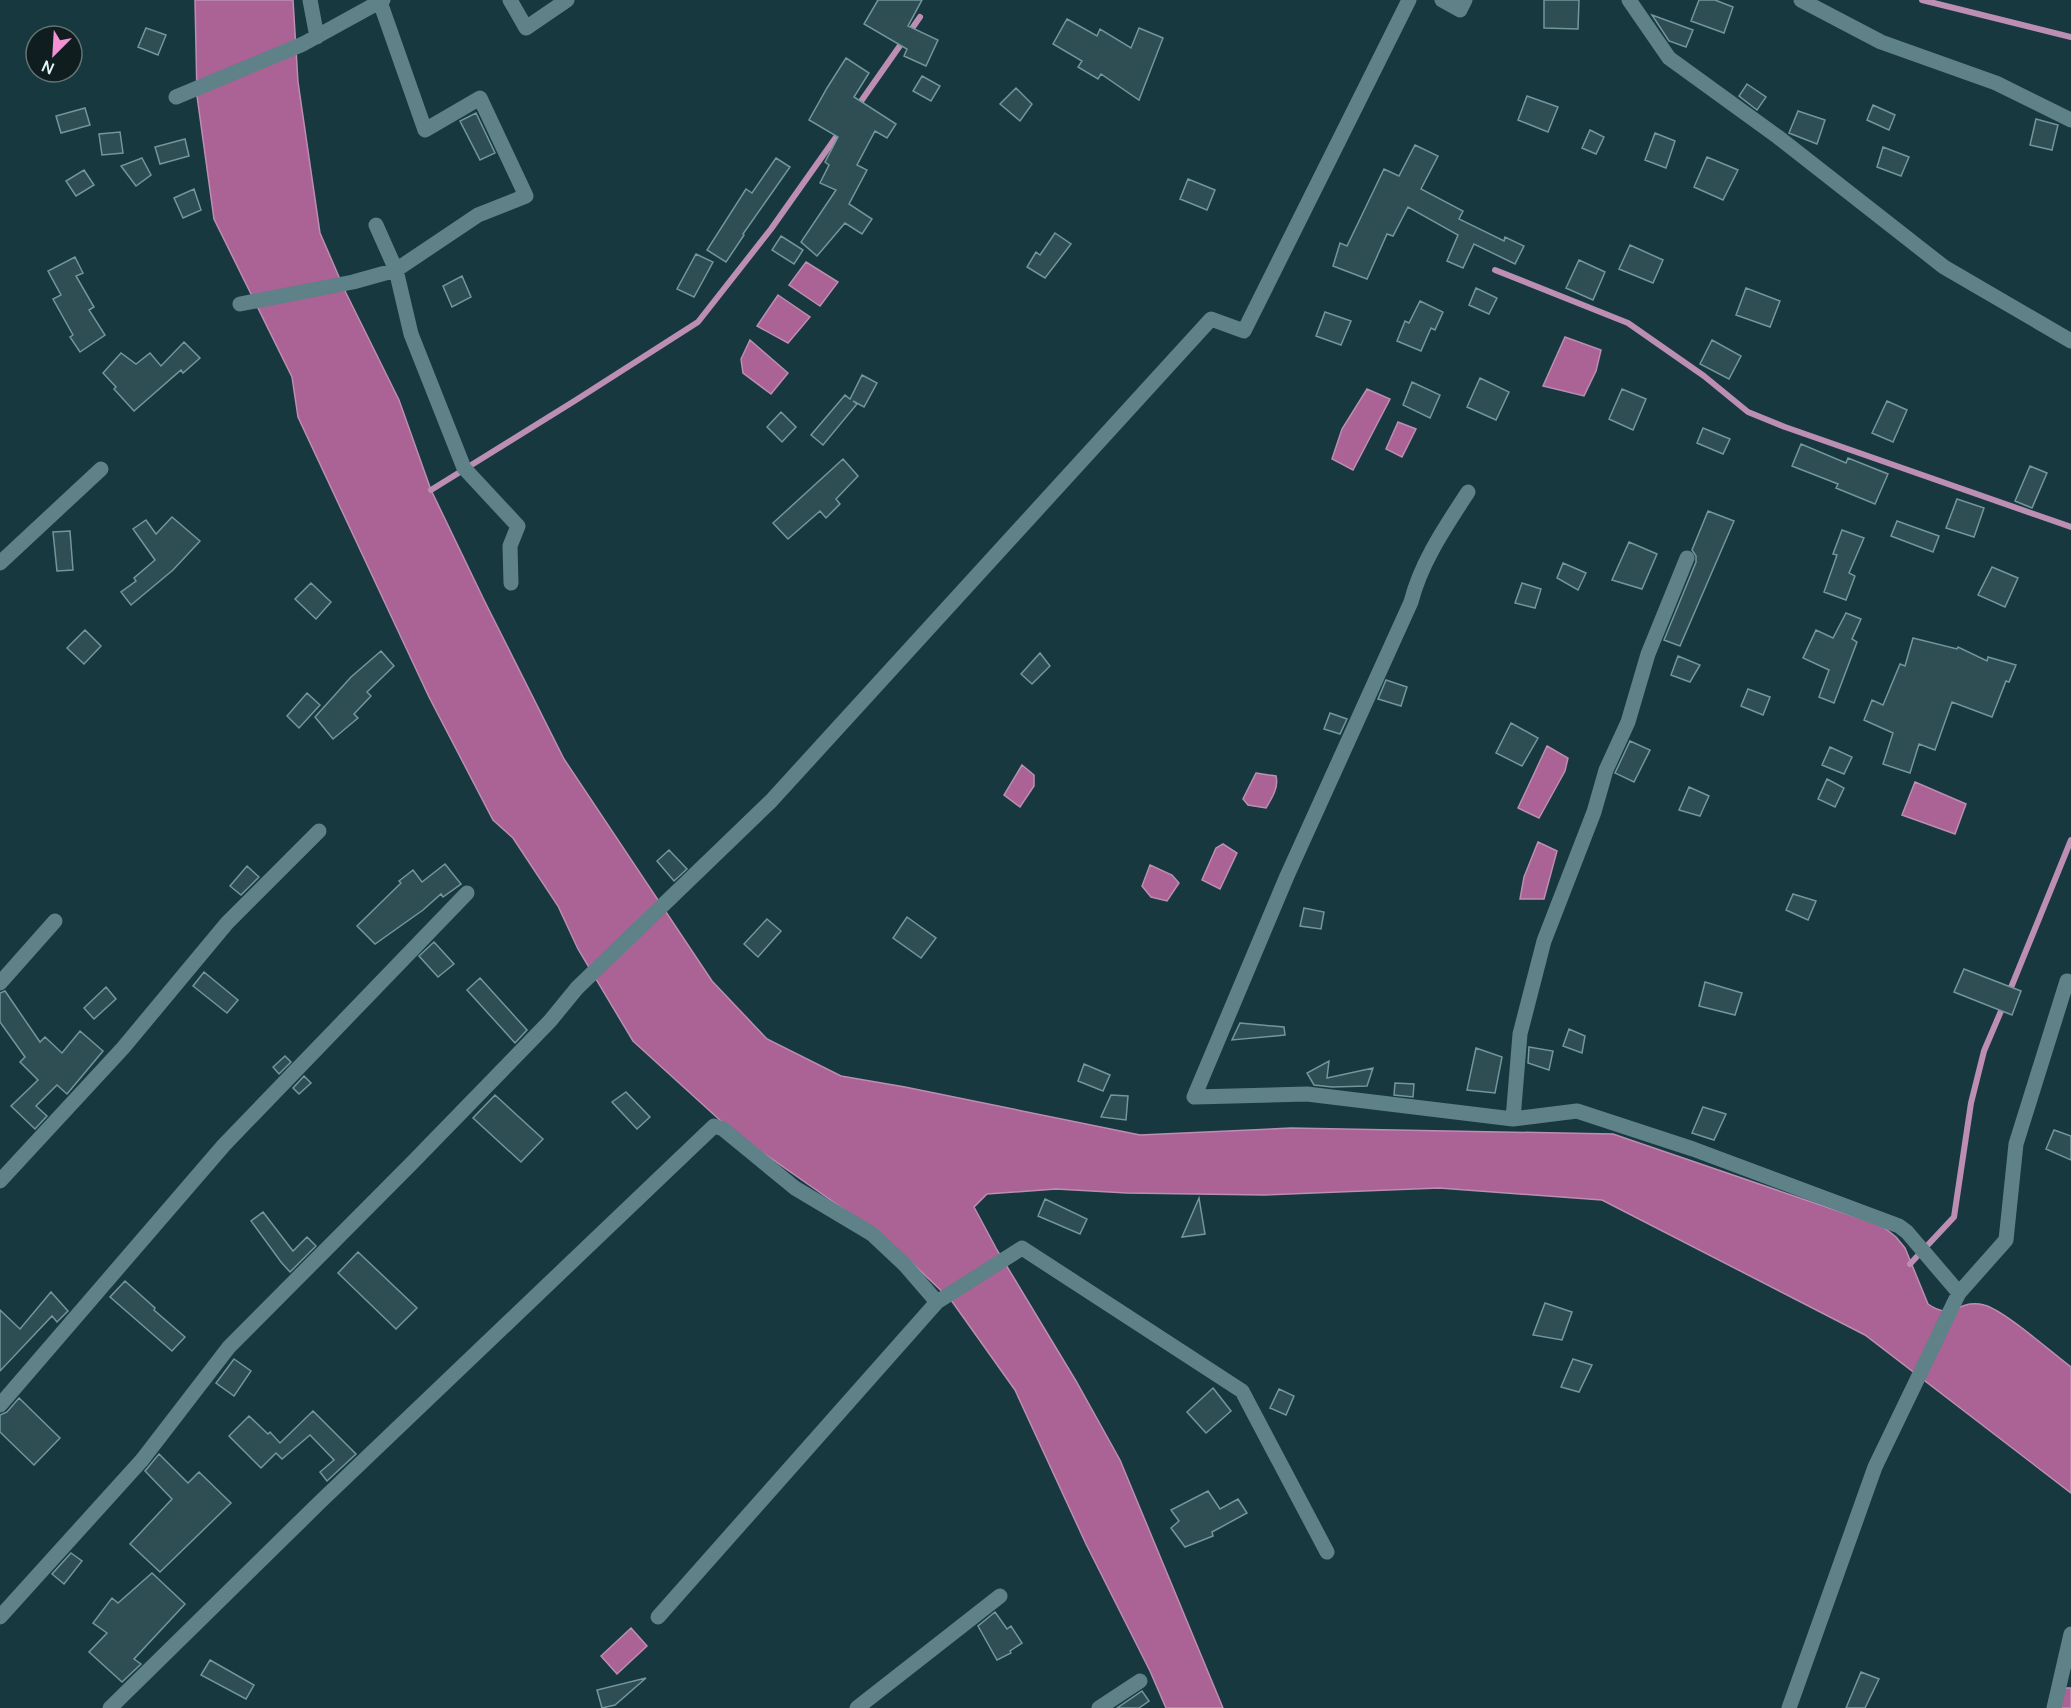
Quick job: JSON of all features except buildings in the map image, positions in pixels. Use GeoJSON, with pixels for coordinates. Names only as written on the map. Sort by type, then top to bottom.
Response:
{"type":"FeatureCollection","features":[{"type":"Feature","properties":{"kind":"street"},"geometry":{"type":"LineString","coordinates":[[310,0],[310,41]]}},
{"type":"Feature","properties":{"kind":"street"},"geometry":{"type":"LineString","coordinates":[[510,0],[526,28],[567,0]]}},
{"type":"Feature","properties":{"kind":"street"},"geometry":{"type":"LineString","coordinates":[[0,1617],[142,1460],[229,1347],[550,1021],[577,988],[771,801],[1211,319],[1244,331],[1409,0]]}},
{"type":"Feature","properties":{"kind":"street"},"geometry":{"type":"LineString","coordinates":[[1442,0],[1460,10],[1465,0]]}},
{"type":"Feature","properties":{"kind":"street"},"geometry":{"type":"LineString","coordinates":[[1629,0],[1669,58],[1778,137],[1944,267],[2071,340]]}},
{"type":"Feature","properties":{"kind":"street"},"geometry":{"type":"LineString","coordinates":[[1800,0],[1881,42],[1996,83],[2071,120]]}},
{"type":"Feature","properties":{"kind":"street"},"geometry":{"type":"LineString","coordinates":[[182,96],[310,41],[382,1],[425,129],[480,98],[526,196],[478,215],[396,270],[353,282],[245,304]]}},
{"type":"Feature","properties":{"kind":"street"},"geometry":{"type":"LineString","coordinates":[[376,225],[396,270],[411,334],[464,468],[518,526],[510,546],[511,583]]}},
{"type":"Feature","properties":{"kind":"street"},"geometry":{"type":"LineString","coordinates":[[0,563],[100,469]]}},
{"type":"Feature","properties":{"kind":"street"},"geometry":{"type":"LineString","coordinates":[[1468,492],[1416,582],[1411,602],[1287,876],[1194,1097],[1307,1094],[1514,1119],[1576,1111],[1693,1149],[1899,1226],[1907,1232],[1947,1278],[1957,1298]]}},
{"type":"Feature","properties":{"kind":"street"},"geometry":{"type":"LineString","coordinates":[[1514,1119],[1520,1034],[1544,941],[1594,812],[1606,770],[1628,722],[1648,654],[1687,558]]}},
{"type":"Feature","properties":{"kind":"street"},"geometry":{"type":"LineString","coordinates":[[0,1181],[123,1048],[227,923],[319,831]]}},
{"type":"Feature","properties":{"kind":"street"},"geometry":{"type":"LineString","coordinates":[[0,1405],[224,1145],[467,893]]}},
{"type":"Feature","properties":{"kind":"street"},"geometry":{"type":"LineString","coordinates":[[0,983],[55,921]]}},
{"type":"Feature","properties":{"kind":"street"},"geometry":{"type":"LineString","coordinates":[[1789,1708],[1875,1467],[1957,1298],[2006,1239],[2016,1144],[2067,981]]}},
{"type":"Feature","properties":{"kind":"street"},"geometry":{"type":"LineString","coordinates":[[110,1708],[320,1502],[714,1126],[723,1129],[795,1188],[872,1234],[940,1301]]}},
{"type":"Feature","properties":{"kind":"street"},"geometry":{"type":"LineString","coordinates":[[658,1617],[940,1301],[1022,1248],[1242,1391],[1327,1552]]}},
{"type":"Feature","properties":{"kind":"street"},"geometry":{"type":"LineString","coordinates":[[856,1708],[1000,1596]]}},
{"type":"Feature","properties":{"kind":"street"},"geometry":{"type":"LineString","coordinates":[[2054,1708],[2071,1634]]}},
{"type":"Feature","properties":{"kind":"street"},"geometry":{"type":"LineString","coordinates":[[1099,1708],[1140,1681]]}},
{"type":"Feature","properties":{"kind":"shaded area"},"geometry":{"type":"Polygon","coordinates":[[[195,0],[293,0],[298,82],[320,233],[346,293],[399,400],[431,490],[564,759],[712,981],[767,1039],[841,1076],[1140,1135],[1291,1128],[1613,1134],[1882,1226],[1905,1248],[1928,1304],[1944,1311],[1968,1304],[1984,1305],[2015,1323],[2071,1367],[2071,1493],[1865,1335],[1602,1200],[1439,1188],[1265,1195],[1127,1193],[1056,1189],[987,1194],[974,1207],[1120,1460],[1223,1708],[1166,1708],[1150,1671],[1086,1544],[1015,1390],[951,1300],[908,1259],[855,1217],[733,1132],[633,1041],[578,949],[558,906],[513,838],[493,820],[429,697],[298,417],[292,377],[214,219],[197,96],[195,0]]]}},
{"type":"Feature","properties":{"kind":"shaded area"},"geometry":{"type":"Polygon","coordinates":[[[806,262],[838,282],[820,306],[789,285],[806,262]]]}},
{"type":"Feature","properties":{"kind":"shaded area"},"geometry":{"type":"Polygon","coordinates":[[[778,295],[810,317],[788,343],[757,326],[778,295]]]}},
{"type":"Feature","properties":{"kind":"shaded area"},"geometry":{"type":"Polygon","coordinates":[[[1565,337],[1601,350],[1596,371],[1584,396],[1543,386],[1565,337]]]}},
{"type":"Feature","properties":{"kind":"shaded area"},"geometry":{"type":"Polygon","coordinates":[[[750,340],[788,373],[771,394],[743,373],[741,359],[750,340]]]}},
{"type":"Feature","properties":{"kind":"shaded area"},"geometry":{"type":"Polygon","coordinates":[[[1367,389],[1390,399],[1353,470],[1332,459],[1342,429],[1367,389]]]}},
{"type":"Feature","properties":{"kind":"shaded area"},"geometry":{"type":"Polygon","coordinates":[[[1398,422],[1416,429],[1402,457],[1386,449],[1398,422]]]}},
{"type":"Feature","properties":{"kind":"shaded area"},"geometry":{"type":"Polygon","coordinates":[[[1547,746],[1568,758],[1565,771],[1539,818],[1518,808],[1547,746]]]}},
{"type":"Feature","properties":{"kind":"shaded area"},"geometry":{"type":"Polygon","coordinates":[[[1022,765],[1034,775],[1034,786],[1020,807],[1004,795],[1022,765]]]}},
{"type":"Feature","properties":{"kind":"shaded area"},"geometry":{"type":"Polygon","coordinates":[[[1256,773],[1276,776],[1276,788],[1266,808],[1248,805],[1243,799],[1256,773]]]}},
{"type":"Feature","properties":{"kind":"shaded area"},"geometry":{"type":"Polygon","coordinates":[[[1915,782],[1966,804],[1955,834],[1902,815],[1915,782]]]}},
{"type":"Feature","properties":{"kind":"shaded area"},"geometry":{"type":"Polygon","coordinates":[[[1538,842],[1557,851],[1544,899],[1520,899],[1524,877],[1538,842]]]}},
{"type":"Feature","properties":{"kind":"shaded area"},"geometry":{"type":"Polygon","coordinates":[[[1223,844],[1237,853],[1220,889],[1202,880],[1216,848],[1223,844]]]}},
{"type":"Feature","properties":{"kind":"shaded area"},"geometry":{"type":"Polygon","coordinates":[[[1150,865],[1172,875],[1179,883],[1167,901],[1151,897],[1142,886],[1150,865]]]}},
{"type":"Feature","properties":{"kind":"shaded area"},"geometry":{"type":"Polygon","coordinates":[[[631,1628],[647,1646],[617,1674],[601,1656],[631,1628]]]}},
{"type":"Feature","properties":{"kind":"shaded area"},"geometry":{"type":"Polygon","coordinates":[[[2064,1688],[2071,1688],[2071,1708],[2058,1708],[2064,1688]]]}},
{"type":"Feature","properties":{"kind":"waterway"},"geometry":{"type":"LineString","coordinates":[[1922,0],[2071,37]]}},
{"type":"Feature","properties":{"kind":"waterway"},"geometry":{"type":"LineString","coordinates":[[857,107],[920,17]]}},
{"type":"Feature","properties":{"kind":"waterway"},"geometry":{"type":"LineString","coordinates":[[431,490],[698,322],[771,229],[841,130]]}},
{"type":"Feature","properties":{"kind":"waterway"},"geometry":{"type":"LineString","coordinates":[[1495,270],[1628,323],[1704,376],[1748,412],[2071,527]]}},
{"type":"Feature","properties":{"kind":"waterway"},"geometry":{"type":"LineString","coordinates":[[2008,995],[2071,840]]}},
{"type":"Feature","properties":{"kind":"waterway"},"geometry":{"type":"LineString","coordinates":[[1910,1264],[1954,1217],[1971,1103],[1984,1051],[2004,1004]]}}]}
